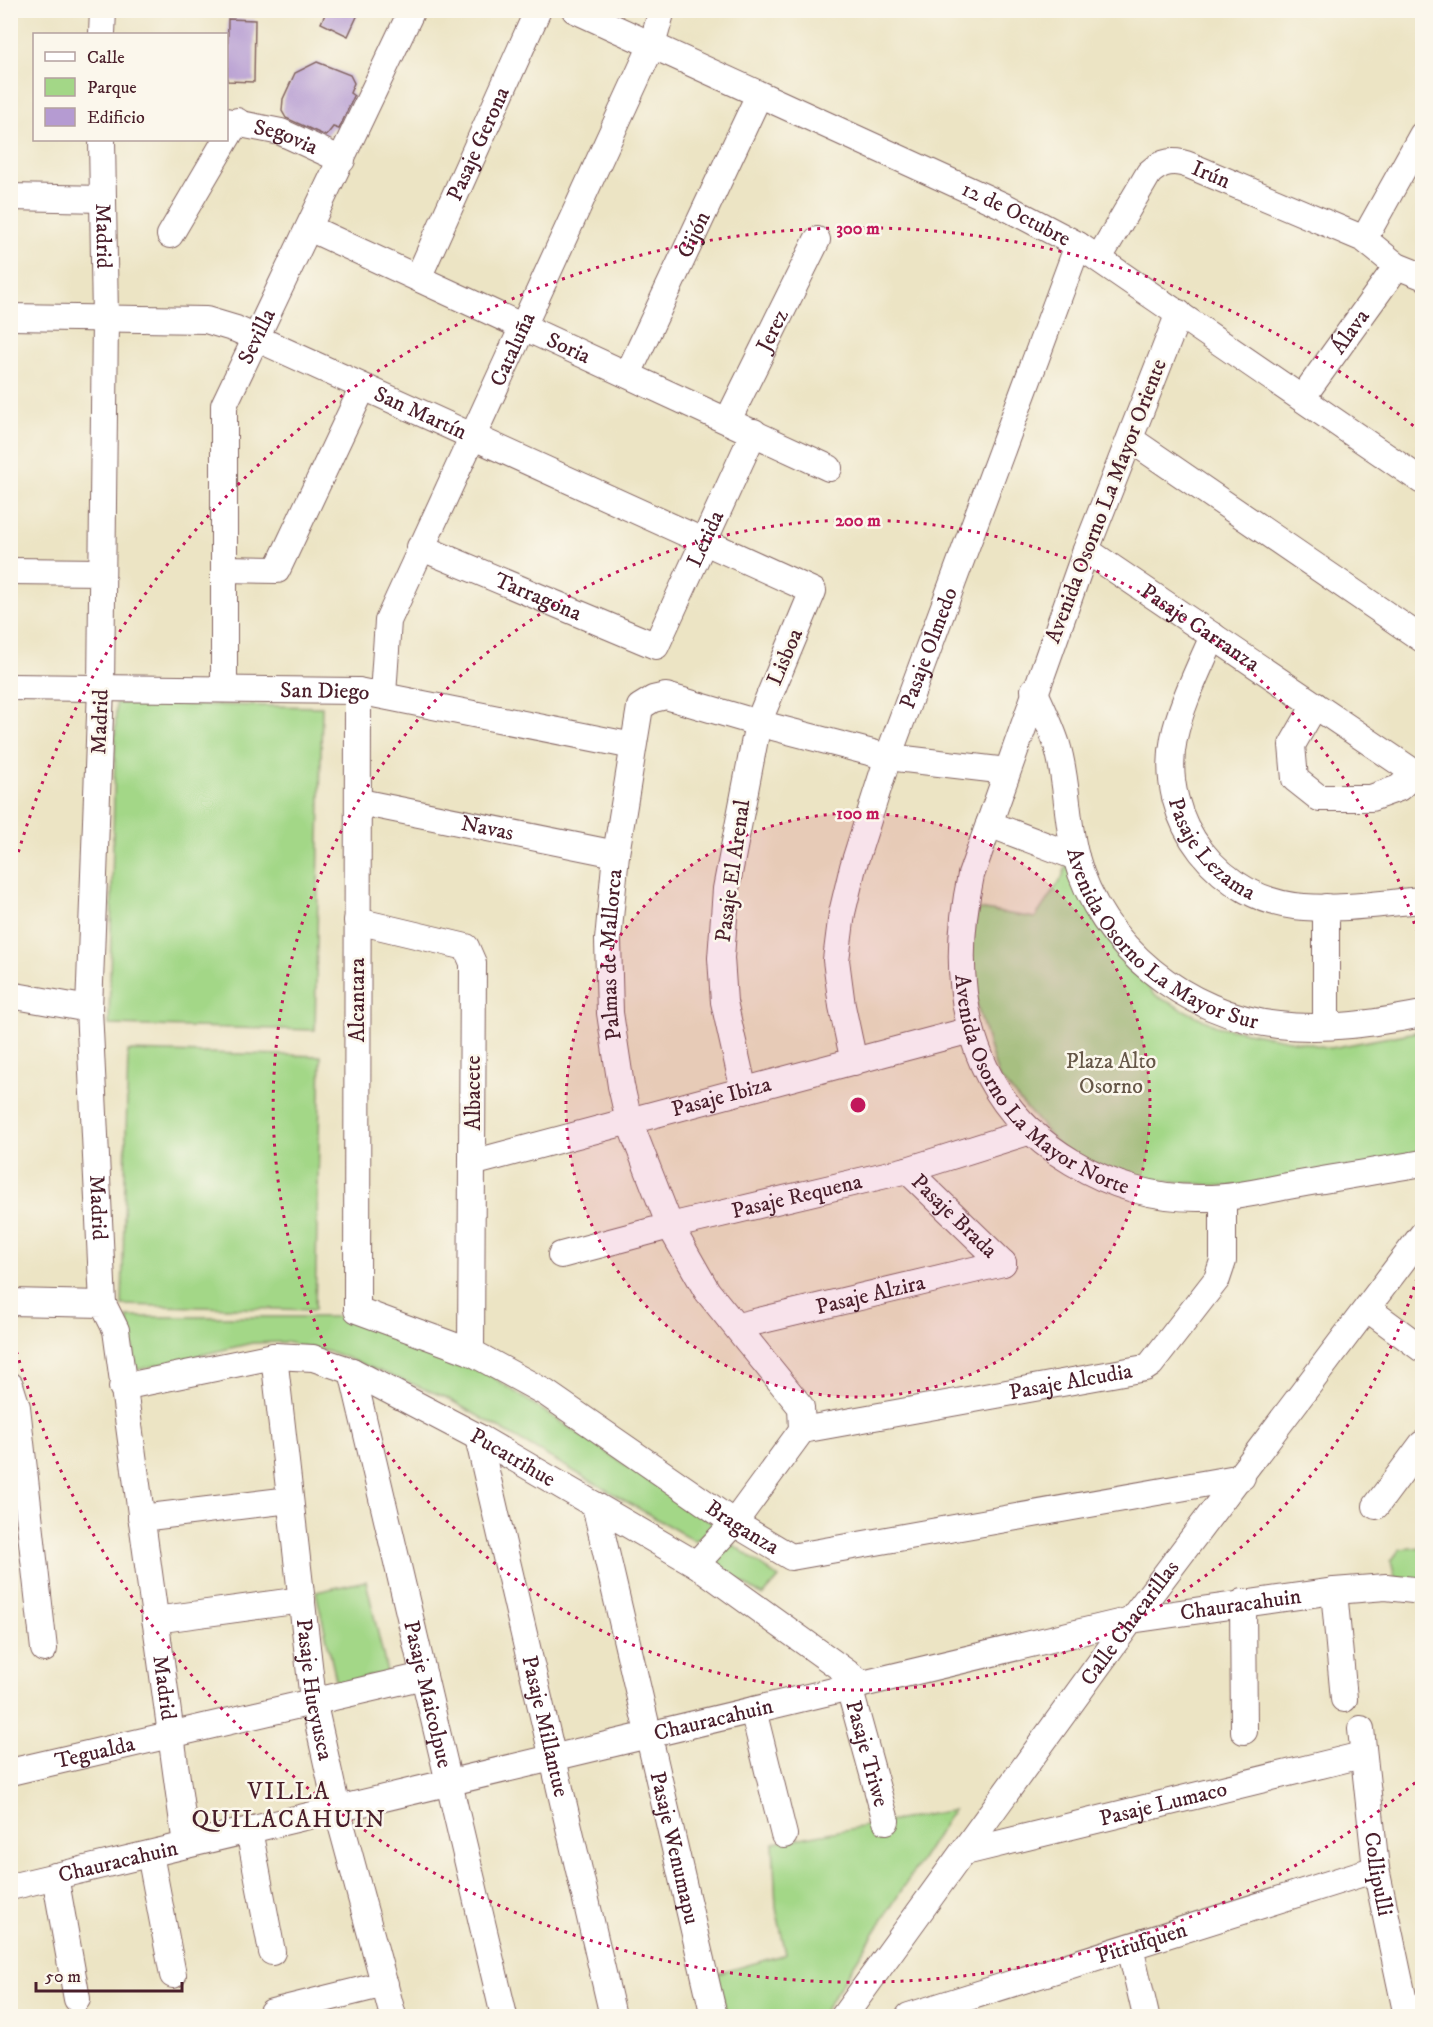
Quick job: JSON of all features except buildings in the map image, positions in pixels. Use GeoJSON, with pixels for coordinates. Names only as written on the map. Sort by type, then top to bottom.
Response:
{"type":"FeatureCollection","features":[{"type":"Feature","properties":{"kind":"street"},"geometry":{"type":"LineString","coordinates":[[102,10],[102,33]]}},
{"type":"Feature","properties":{"kind":"street","name":"Sevilla"},"geometry":{"type":"LineString","coordinates":[[224,689],[225,405],[412,10]]}},
{"type":"Feature","properties":{"kind":"street","name":"Pasaje Gerona"},"geometry":{"type":"LineString","coordinates":[[418,278],[538,10]]}},
{"type":"Feature","properties":{"kind":"street","name":"12 de Octubre"},"geometry":{"type":"LineString","coordinates":[[575,10],[1004,206],[1089,252],[1422,481]]}},
{"type":"Feature","properties":{"kind":"street","name":"Cataluña"},"geometry":{"type":"LineString","coordinates":[[383,694],[388,621],[652,45],[662,10]]}},
{"type":"Feature","properties":{"kind":"street","name":"Gijón"},"geometry":{"type":"LineString","coordinates":[[628,374],[759,95]]}},
{"type":"Feature","properties":{"kind":"street","name":"Segovia"},"geometry":{"type":"LineString","coordinates":[[232,121],[281,132],[342,160]]}},
{"type":"Feature","properties":{"kind":"street"},"geometry":{"type":"LineString","coordinates":[[1364,239],[1422,135]]}},
{"type":"Feature","properties":{"kind":"street","name":"Madrid"},"geometry":{"type":"LineString","coordinates":[[102,141],[105,319],[101,688],[89,1009],[103,1304]]}},
{"type":"Feature","properties":{"kind":"street"},"geometry":{"type":"LineString","coordinates":[[170,235],[221,141]]}},
{"type":"Feature","properties":{"kind":"street","name":"Irún"},"geometry":{"type":"LineString","coordinates":[[1089,252],[1149,173],[1156,167],[1172,161],[1191,166],[1364,239],[1397,266],[1422,276]]}},
{"type":"Feature","properties":{"kind":"street"},"geometry":{"type":"LineString","coordinates":[[10,197],[103,199]]}},
{"type":"Feature","properties":{"kind":"street","name":"Soria"},"geometry":{"type":"LineString","coordinates":[[309,228],[829,468]]}},
{"type":"Feature","properties":{"kind":"street","name":"Jerez"},"geometry":{"type":"LineString","coordinates":[[728,420],[817,240]]}},
{"type":"Feature","properties":{"kind":"street","name":"Pasaje Olmedo"},"geometry":{"type":"LineString","coordinates":[[854,1062],[842,1006],[836,960],[842,913],[853,867],[888,757],[1089,252]]}},
{"type":"Feature","properties":{"kind":"street","name":"Álava"},"geometry":{"type":"LineString","coordinates":[[1302,398],[1397,266]]}},
{"type":"Feature","properties":{"kind":"street","name":"Avenida Osorno La Mayor Oriente"},"geometry":{"type":"LineString","coordinates":[[1034,690],[1179,313]]}},
{"type":"Feature","properties":{"kind":"street","name":"San Martín"},"geometry":{"type":"LineString","coordinates":[[10,316],[206,320],[256,338],[813,591]]}},
{"type":"Feature","properties":{"kind":"street"},"geometry":{"type":"LineString","coordinates":[[225,569],[277,570],[363,387]]}},
{"type":"Feature","properties":{"kind":"street","name":"Lérida"},"geometry":{"type":"LineString","coordinates":[[656,646],[754,432]]}},
{"type":"Feature","properties":{"kind":"street"},"geometry":{"type":"LineString","coordinates":[[1130,439],[1422,639]]}},
{"type":"Feature","properties":{"kind":"street","name":"Tarragona"},"geometry":{"type":"LineString","coordinates":[[420,547],[656,646]]}},
{"type":"Feature","properties":{"kind":"street","name":"Pasaje Carranza"},"geometry":{"type":"LineString","coordinates":[[1086,550],[1415,773],[1399,788],[1371,798],[1319,798],[1295,779],[1292,745],[1314,705]]}},
{"type":"Feature","properties":{"kind":"street"},"geometry":{"type":"LineString","coordinates":[[10,571],[102,572]]}},
{"type":"Feature","properties":{"kind":"street","name":"Lisboa"},"geometry":{"type":"LineString","coordinates":[[758,723],[813,591]]}},
{"type":"Feature","properties":{"kind":"street","name":"Pasaje Lezama"},"geometry":{"type":"LineString","coordinates":[[1213,636],[1173,739],[1172,777],[1180,814],[1197,848],[1211,864],[1244,890],[1284,905],[1326,907],[1422,900]]}},
{"type":"Feature","properties":{"kind":"street","name":"San Diego"},"geometry":{"type":"LineString","coordinates":[[10,687],[358,691],[383,694],[633,746]]}},
{"type":"Feature","properties":{"kind":"street","name":"Avenida Osorno La Mayor Norte"},"geometry":{"type":"LineString","coordinates":[[1034,690],[971,875],[962,928],[962,980],[971,1030],[990,1080],[1002,1099],[1031,1131],[1073,1163],[1124,1186],[1173,1197],[1223,1198],[1422,1163]]}},
{"type":"Feature","properties":{"kind":"street","name":"Avenida Osorno La Mayor Sur"},"geometry":{"type":"LineString","coordinates":[[1034,690],[1057,746],[1076,857],[1096,904],[1109,926],[1131,952],[1163,980],[1191,998],[1228,1014],[1276,1025],[1326,1026],[1375,1023],[1422,1014]]}},
{"type":"Feature","properties":{"kind":"street","name":"Alcantara"},"geometry":{"type":"LineString","coordinates":[[357,1310],[357,921],[360,802],[358,691]]}},
{"type":"Feature","properties":{"kind":"street","name":"Palmas de Mallorca"},"geometry":{"type":"LineString","coordinates":[[802,1430],[801,1407],[707,1290],[670,1226],[629,1121],[614,1050],[608,977],[610,908],[616,855],[640,707],[653,699],[666,696],[888,757],[1007,771]]}},
{"type":"Feature","properties":{"kind":"street","name":"Pasaje El Arenal"},"geometry":{"type":"LineString","coordinates":[[744,1091],[724,1002],[721,957],[726,889],[758,723]]}},
{"type":"Feature","properties":{"kind":"street","name":"Navas"},"geometry":{"type":"LineString","coordinates":[[360,802],[616,855]]}},
{"type":"Feature","properties":{"kind":"street"},"geometry":{"type":"LineString","coordinates":[[989,824],[1076,857]]}},
{"type":"Feature","properties":{"kind":"street"},"geometry":{"type":"LineString","coordinates":[[1326,907],[1326,1026]]}},
{"type":"Feature","properties":{"kind":"street","name":"Albacete"},"geometry":{"type":"LineString","coordinates":[[357,921],[466,947],[473,963],[471,1352]]}},
{"type":"Feature","properties":{"kind":"street"},"geometry":{"type":"LineString","coordinates":[[10,995],[89,1009]]}},
{"type":"Feature","properties":{"kind":"street","name":"Pasaje Ibiza"},"geometry":{"type":"LineString","coordinates":[[472,1163],[971,1030]]}},
{"type":"Feature","properties":{"kind":"street","name":"Pasaje Requena"},"geometry":{"type":"LineString","coordinates":[[561,1255],[670,1226],[907,1170],[1031,1131]]}},
{"type":"Feature","properties":{"kind":"street","name":"Pasaje Brada"},"geometry":{"type":"LineString","coordinates":[[907,1170],[1003,1263]]}},
{"type":"Feature","properties":{"kind":"street","name":"Pasaje Alcudia"},"geometry":{"type":"LineString","coordinates":[[802,1430],[1145,1368],[1151,1364],[1216,1279],[1223,1261],[1223,1198]]}},
{"type":"Feature","properties":{"kind":"street","name":"Calle Chacarillas"},"geometry":{"type":"LineString","coordinates":[[844,2016],[1131,1620],[1242,1477],[1422,1235]]}},
{"type":"Feature","properties":{"kind":"street","name":"Pasaje Alzira"},"geometry":{"type":"LineString","coordinates":[[738,1326],[1003,1263]]}},
{"type":"Feature","properties":{"kind":"street"},"geometry":{"type":"LineString","coordinates":[[10,1302],[103,1304],[116,1330],[122,1387]]}},
{"type":"Feature","properties":{"kind":"street"},"geometry":{"type":"LineString","coordinates":[[1368,1309],[1422,1349]]}},
{"type":"Feature","properties":{"kind":"street","name":"Braganza"},"geometry":{"type":"LineString","coordinates":[[357,1310],[471,1352],[546,1393],[734,1523],[791,1557],[1242,1477]]}},
{"type":"Feature","properties":{"kind":"street","name":"Pucatrihue"},"geometry":{"type":"LineString","coordinates":[[122,1387],[274,1356],[313,1358],[352,1371],[478,1437],[696,1564],[856,1686]]}},
{"type":"Feature","properties":{"kind":"street","name":"Pasaje Hueyusca"},"geometry":{"type":"LineString","coordinates":[[274,1356],[313,1700],[337,1809],[393,2016]]}},
{"type":"Feature","properties":{"kind":"street","name":"Pasaje Maicolpue"},"geometry":{"type":"LineString","coordinates":[[352,1371],[504,2016]]}},
{"type":"Feature","properties":{"kind":"street"},"geometry":{"type":"LineString","coordinates":[[10,1385],[17,1407],[21,1533],[44,1649]]}},
{"type":"Feature","properties":{"kind":"street","name":"Madrid"},"geometry":{"type":"LineString","coordinates":[[122,1387],[186,1845]]}},
{"type":"Feature","properties":{"kind":"street"},"geometry":{"type":"LineString","coordinates":[[696,1564],[734,1523],[802,1430]]}},
{"type":"Feature","properties":{"kind":"street","name":"Pasaje Millantue"},"geometry":{"type":"LineString","coordinates":[[478,1437],[613,2016]]}},
{"type":"Feature","properties":{"kind":"street"},"geometry":{"type":"LineString","coordinates":[[1376,1506],[1422,1444]]}},
{"type":"Feature","properties":{"kind":"street"},"geometry":{"type":"LineString","coordinates":[[141,1518],[290,1500]]}},
{"type":"Feature","properties":{"kind":"street","name":"Pasaje Wenumapu"},"geometry":{"type":"LineString","coordinates":[[595,1505],[714,2016]]}},
{"type":"Feature","properties":{"kind":"street","name":"Chauracahuin"},"geometry":{"type":"LineString","coordinates":[[10,1887],[1131,1620],[1243,1602],[1334,1591],[1386,1587],[1422,1591]]}},
{"type":"Feature","properties":{"kind":"street"},"geometry":{"type":"LineString","coordinates":[[1334,1591],[1344,1699]]}},
{"type":"Feature","properties":{"kind":"street"},"geometry":{"type":"LineString","coordinates":[[155,1620],[302,1600]]}},
{"type":"Feature","properties":{"kind":"street"},"geometry":{"type":"LineString","coordinates":[[1243,1602],[1244,1731]]}},
{"type":"Feature","properties":{"kind":"street","name":"Tegualda"},"geometry":{"type":"LineString","coordinates":[[10,1772],[424,1676]]}},
{"type":"Feature","properties":{"kind":"street","name":"Pasaje Triwe"},"geometry":{"type":"LineString","coordinates":[[856,1686],[886,1821]]}},
{"type":"Feature","properties":{"kind":"street"},"geometry":{"type":"LineString","coordinates":[[753,1710],[784,1835]]}},
{"type":"Feature","properties":{"kind":"street","name":"Collipulli"},"geometry":{"type":"LineString","coordinates":[[1361,1729],[1376,1869],[1407,2016]]}},
{"type":"Feature","properties":{"kind":"street","name":"Pasaje Lumaco"},"geometry":{"type":"LineString","coordinates":[[965,1852],[1362,1755]]}},
{"type":"Feature","properties":{"kind":"street"},"geometry":{"type":"LineString","coordinates":[[249,1830],[272,1952]]}},
{"type":"Feature","properties":{"kind":"street"},"geometry":{"type":"LineString","coordinates":[[150,1854],[173,1975]]}},
{"type":"Feature","properties":{"kind":"street","name":"Pitrufquen"},"geometry":{"type":"LineString","coordinates":[[912,2016],[1376,1869]]}},
{"type":"Feature","properties":{"kind":"street"},"geometry":{"type":"LineString","coordinates":[[55,1876],[77,1999]]}},
{"type":"Feature","properties":{"kind":"street"},"geometry":{"type":"LineString","coordinates":[[1130,1947],[1146,2016]]}},
{"type":"Feature","properties":{"kind":"street"},"geometry":{"type":"LineString","coordinates":[[272,2012],[385,1984]]}},
{"type":"Feature","properties":{"kind":"green space"},"geometry":{"type":"Polygon","coordinates":[[[116,703],[322,707],[315,1030],[109,1025],[116,703]]]}},
{"type":"Feature","properties":{"kind":"green space","name":"Plaza Alto Osorno"},"geometry":{"type":"Polygon","coordinates":[[[1069,859],[1124,954],[1154,995],[1216,1026],[1331,1048],[1422,1031],[1422,1159],[1230,1187],[1151,1179],[1100,1166],[1063,1150],[998,1076],[974,995],[971,939],[978,909],[1035,918],[1062,878],[1069,859]]]}},
{"type":"Feature","properties":{"kind":"green space"},"geometry":{"type":"Polygon","coordinates":[[[128,1051],[321,1056],[315,1310],[122,1305],[128,1051]]]}},
{"type":"Feature","properties":{"kind":"green space"},"geometry":{"type":"Polygon","coordinates":[[[127,1317],[343,1317],[476,1366],[715,1524],[695,1541],[445,1397],[334,1353],[285,1342],[252,1343],[137,1370],[127,1317]]]}},
{"type":"Feature","properties":{"kind":"green space"},"geometry":{"type":"Polygon","coordinates":[[[731,1543],[779,1578],[763,1596],[712,1563],[731,1543]]]}},
{"type":"Feature","properties":{"kind":"green space"},"geometry":{"type":"Polygon","coordinates":[[[1422,1547],[1422,1581],[1395,1578],[1391,1561],[1400,1549],[1422,1547]]]}},
{"type":"Feature","properties":{"kind":"green space"},"geometry":{"type":"Polygon","coordinates":[[[366,1581],[387,1672],[337,1684],[316,1592],[366,1581]]]}},
{"type":"Feature","properties":{"kind":"green space"},"geometry":{"type":"Polygon","coordinates":[[[953,1810],[821,2016],[727,2016],[717,1974],[786,1954],[776,1908],[773,1843],[953,1810]]]}},
{"type":"Feature","properties":{"kind":"district","name":"VILLA QUILACAHUIN"},"geometry":{"type":"Point","coordinates":[289,1806]}}]}
